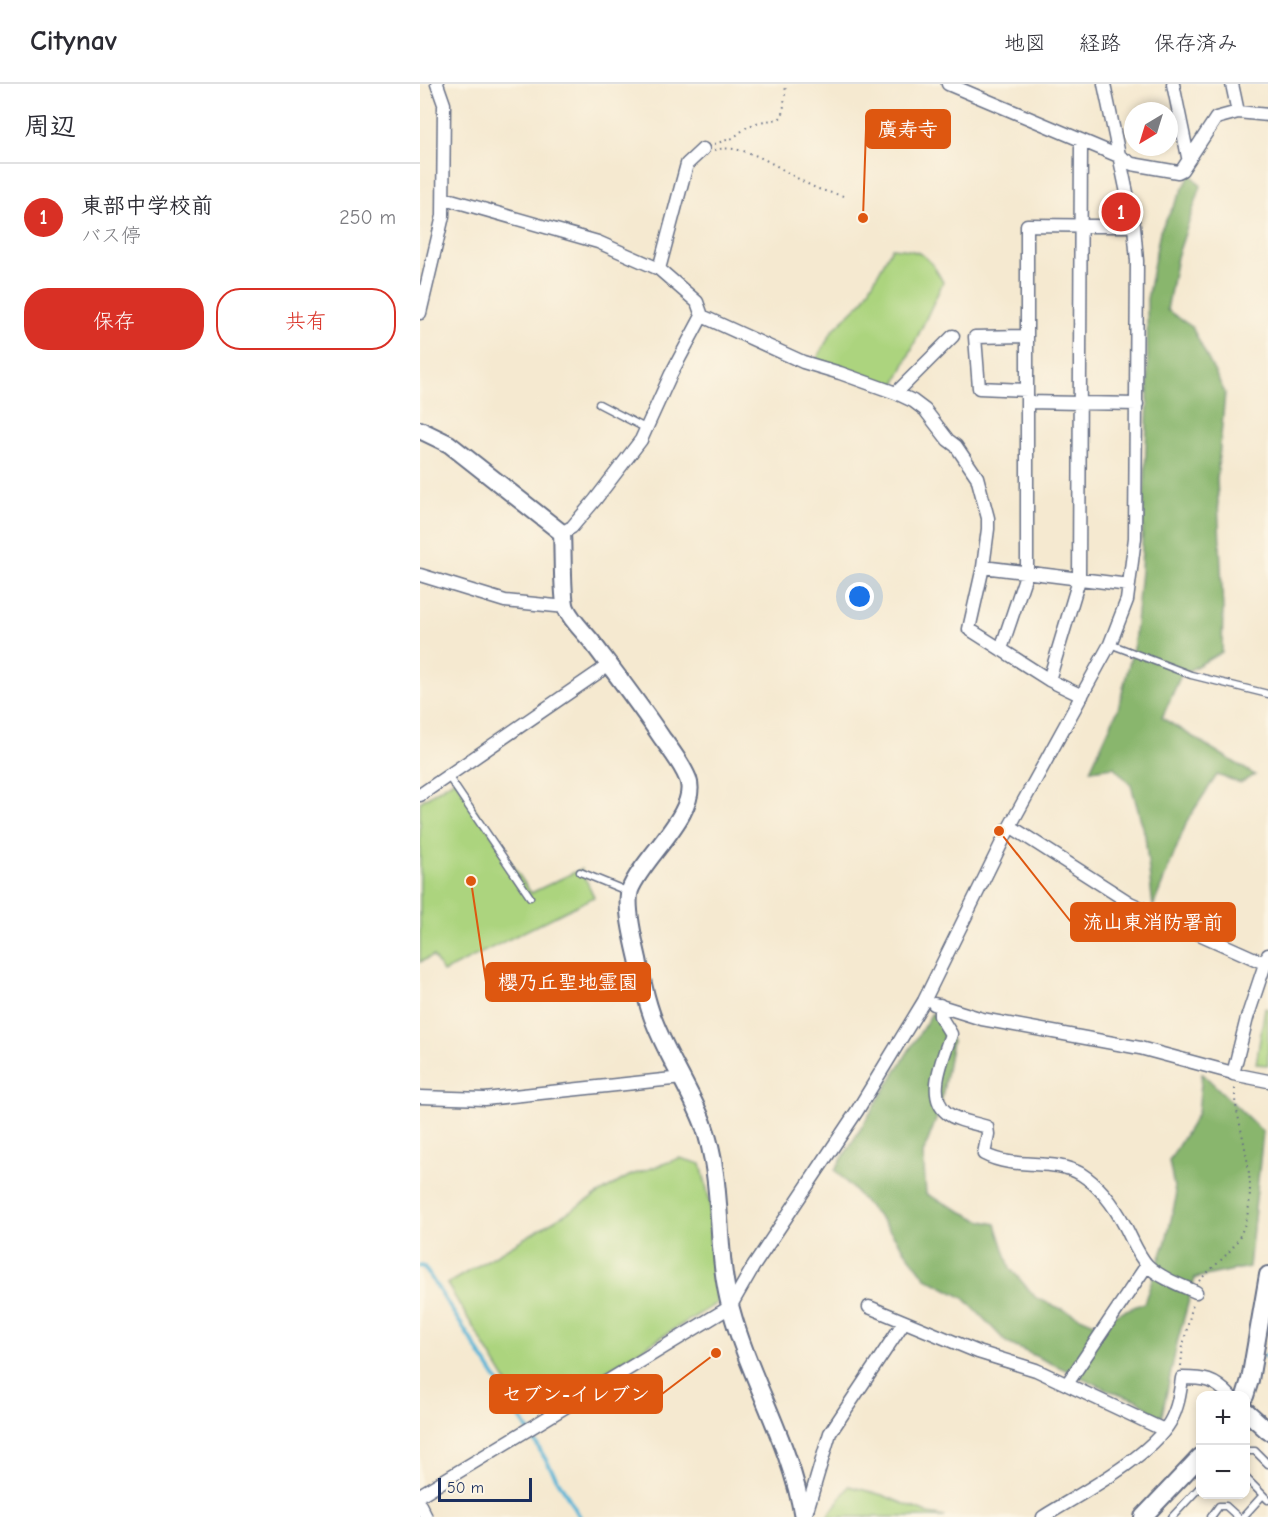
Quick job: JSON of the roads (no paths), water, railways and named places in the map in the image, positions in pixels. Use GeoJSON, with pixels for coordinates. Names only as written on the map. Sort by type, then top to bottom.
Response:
{"type":"FeatureCollection","features":[{"type":"Feature","properties":{"kind":"street"},"geometry":{"type":"LineString","coordinates":[[420,314],[443,216],[444,104],[437,84]]}},
{"type":"Feature","properties":{"kind":"street"},"geometry":{"type":"LineString","coordinates":[[948,84],[1121,157],[1132,164],[1178,172],[1182,170],[1188,157],[1216,118],[1238,112],[1268,115]]}},
{"type":"Feature","properties":{"kind":"street"},"geometry":{"type":"LineString","coordinates":[[420,1495],[730,1307],[753,1267],[857,1111],[924,1001],[1010,826],[1110,644],[1127,600],[1135,538],[1137,261],[1134,226],[1104,84]]}},
{"type":"Feature","properties":{"kind":"street"},"geometry":{"type":"LineString","coordinates":[[1173,84],[1188,157]]}},
{"type":"Feature","properties":{"kind":"street"},"geometry":{"type":"LineString","coordinates":[[1232,84],[1238,112]]}},
{"type":"Feature","properties":{"kind":"street"},"geometry":{"type":"LineString","coordinates":[[1049,680],[1079,580],[1081,140]]}},
{"type":"Feature","properties":{"kind":"street"},"geometry":{"type":"LineString","coordinates":[[659,269],[687,164],[703,149]]}},
{"type":"Feature","properties":{"kind":"street"},"geometry":{"type":"LineString","coordinates":[[444,198],[598,242],[659,269],[697,302],[702,316],[803,362],[896,393],[925,410],[948,440],[956,446],[976,477],[988,518],[983,567],[969,629],[1049,680],[1082,696]]}},
{"type":"Feature","properties":{"kind":"street"},"geometry":{"type":"LineString","coordinates":[[1001,650],[1027,572],[1027,225],[1134,226]]}},
{"type":"Feature","properties":{"kind":"street"},"geometry":{"type":"LineString","coordinates":[[562,533],[572,527],[595,500],[641,440],[702,316]]}},
{"type":"Feature","properties":{"kind":"street"},"geometry":{"type":"LineString","coordinates":[[896,393],[953,336]]}},
{"type":"Feature","properties":{"kind":"street"},"geometry":{"type":"LineString","coordinates":[[1027,336],[975,337],[979,387],[1080,403],[1137,404]]}},
{"type":"Feature","properties":{"kind":"street"},"geometry":{"type":"LineString","coordinates":[[420,430],[449,444],[562,533],[566,607],[678,761],[689,781],[688,801],[677,822],[642,868],[629,892],[630,917],[648,1003],[657,1028],[704,1125],[720,1212],[723,1268],[730,1307],[743,1347],[789,1460],[804,1517]]}},
{"type":"Feature","properties":{"kind":"street"},"geometry":{"type":"LineString","coordinates":[[983,567],[1129,585]]}},
{"type":"Feature","properties":{"kind":"street"},"geometry":{"type":"LineString","coordinates":[[420,575],[505,601],[566,607]]}},
{"type":"Feature","properties":{"kind":"street"},"geometry":{"type":"LineString","coordinates":[[420,795],[609,665]]}},
{"type":"Feature","properties":{"kind":"street"},"geometry":{"type":"LineString","coordinates":[[1010,826],[1130,903],[1266,959],[1234,1074]]}},
{"type":"Feature","properties":{"kind":"street"},"geometry":{"type":"LineString","coordinates":[[924,1001],[982,1019],[1140,1048],[1268,1081]]}},
{"type":"Feature","properties":{"kind":"street"},"geometry":{"type":"LineString","coordinates":[[940,1005],[940,1016],[951,1034],[935,1088],[942,1108],[949,1114],[987,1127],[984,1154],[993,1159],[1014,1164],[1065,1167],[1081,1174],[1115,1209],[1147,1265],[1196,1292]]}},
{"type":"Feature","properties":{"kind":"street"},"geometry":{"type":"LineString","coordinates":[[420,1097],[485,1099],[682,1078]]}},
{"type":"Feature","properties":{"kind":"street"},"geometry":{"type":"LineString","coordinates":[[1067,1384],[1147,1265]]}},
{"type":"Feature","properties":{"kind":"street"},"geometry":{"type":"LineString","coordinates":[[1246,1391],[1252,1370],[1268,1275]]}},
{"type":"Feature","properties":{"kind":"street"},"geometry":{"type":"LineString","coordinates":[[869,1307],[978,1352],[1036,1370],[1164,1430]]}},
{"type":"Feature","properties":{"kind":"street"},"geometry":{"type":"LineString","coordinates":[[804,1517],[830,1433],[904,1322]]}},
{"type":"Feature","properties":{"kind":"street"},"geometry":{"type":"LineString","coordinates":[[1043,1517],[1122,1466],[1164,1430],[1177,1408],[1182,1378],[1209,1379],[1226,1391]]}},
{"type":"Feature","properties":{"kind":"street"},"geometry":{"type":"LineString","coordinates":[[1250,1415],[1268,1431]]}},
{"type":"Feature","properties":{"kind":"street"},"geometry":{"type":"LineString","coordinates":[[1143,1517],[1196,1460]]}},
{"type":"Feature","properties":{"kind":"street"},"geometry":{"type":"LineString","coordinates":[[420,1505],[426,1517]]}},
{"type":"Feature","properties":{"kind":"lane"},"geometry":{"type":"LineString","coordinates":[[599,404],[648,429]]}},
{"type":"Feature","properties":{"kind":"lane"},"geometry":{"type":"LineString","coordinates":[[1110,644],[1191,675],[1268,694]]}},
{"type":"Feature","properties":{"kind":"lane"},"geometry":{"type":"LineString","coordinates":[[448,776],[530,897]]}},
{"type":"Feature","properties":{"kind":"lane"},"geometry":{"type":"LineString","coordinates":[[580,872],[629,892]]}},
{"type":"Feature","properties":{"kind":"lane"},"geometry":{"type":"LineString","coordinates":[[1250,1451],[1255,1451],[1268,1464]]}},
{"type":"Feature","properties":{"kind":"lane"},"geometry":{"type":"LineString","coordinates":[[1243,1517],[1265,1497],[1250,1483]]}},
{"type":"Feature","properties":{"kind":"lane"},"geometry":{"type":"LineString","coordinates":[[1172,1517],[1196,1491]]}},
{"type":"Feature","properties":{"kind":"lane"},"geometry":{"type":"LineString","coordinates":[[1211,1517],[1219,1506],[1226,1506],[1238,1517]]}},
{"type":"Feature","properties":{"kind":"lane"},"geometry":{"type":"LineString","coordinates":[[1178,1511],[1185,1517]]}},
{"type":"Feature","properties":{"kind":"waterway"},"geometry":{"type":"LineString","coordinates":[[420,1266],[424,1267],[510,1400],[580,1517]]}},
{"type":"Feature","properties":{"kind":"waterway"},"geometry":{"type":"LineString","coordinates":[[1264,1356],[1268,1357]]}},
{"type":"Feature","properties":{"kind":"place","name":"東部中学校前"},"geometry":{"type":"Point","coordinates":[1121,212]}},
{"type":"Feature","properties":{"kind":"place","name":"廣寿寺"},"geometry":{"type":"Point","coordinates":[863,218]}},
{"type":"Feature","properties":{"kind":"place","name":"流山東消防署前"},"geometry":{"type":"Point","coordinates":[999,831]}},
{"type":"Feature","properties":{"kind":"place","name":"櫻乃丘聖地霊園"},"geometry":{"type":"Point","coordinates":[471,881]}},
{"type":"Feature","properties":{"kind":"place","name":"セブン-イレブン"},"geometry":{"type":"Point","coordinates":[716,1353]}}]}
